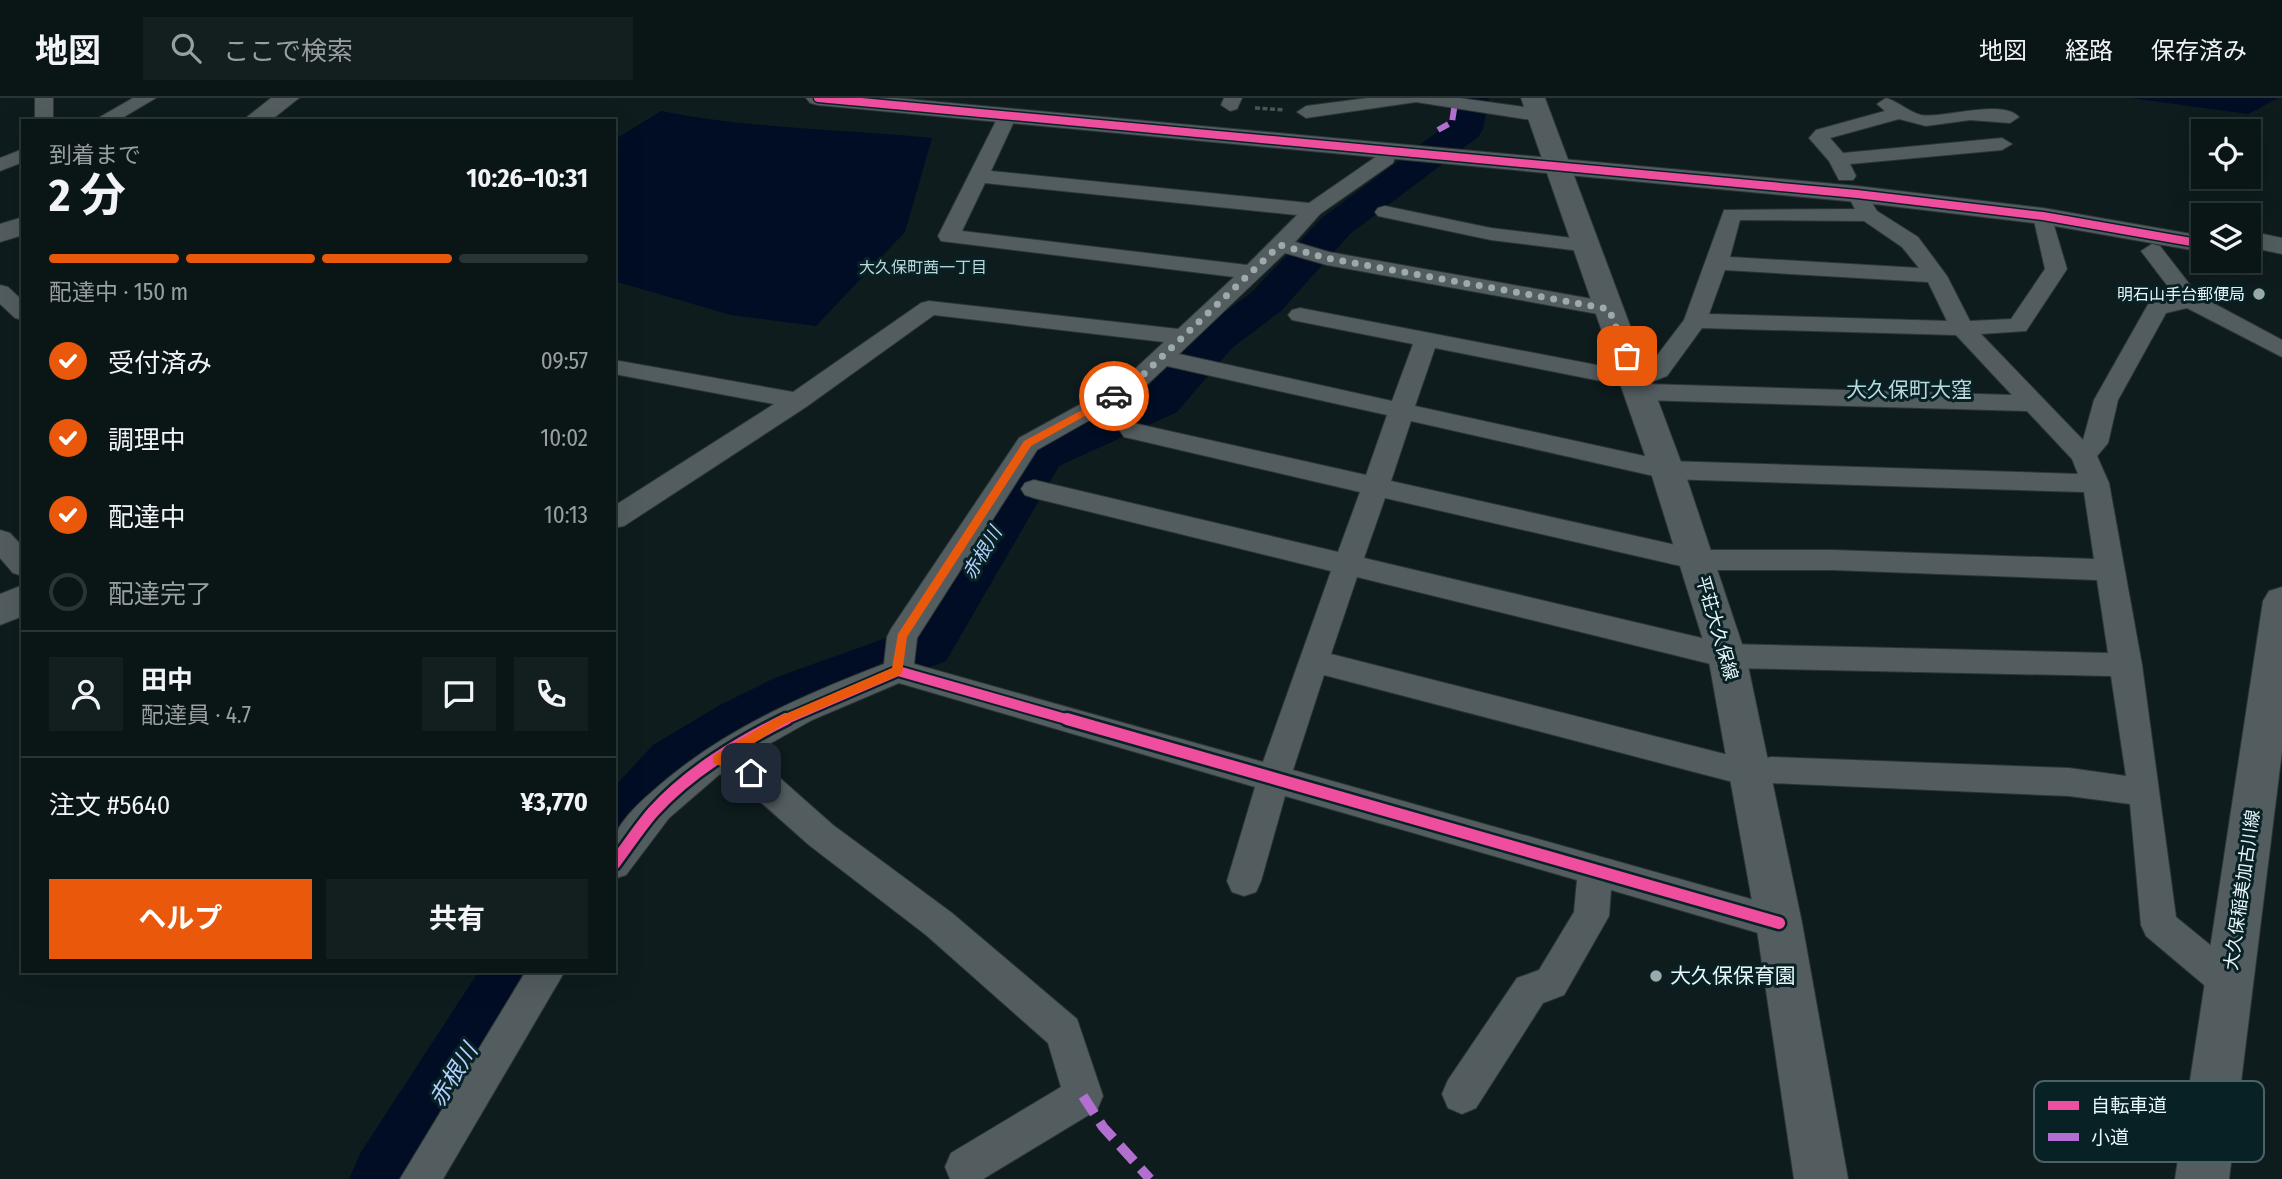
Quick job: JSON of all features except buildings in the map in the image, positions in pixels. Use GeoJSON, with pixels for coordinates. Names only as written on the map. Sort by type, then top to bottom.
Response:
{"type":"FeatureCollection","features":[{"type":"Feature","properties":{"kind":"street"},"geometry":{"type":"LineString","coordinates":[[44,98],[44,119]]}},
{"type":"Feature","properties":{"kind":"street"},"geometry":{"type":"LineString","coordinates":[[106,119],[147,98]]}},
{"type":"Feature","properties":{"kind":"street"},"geometry":{"type":"LineString","coordinates":[[257,119],[287,98]]}},
{"type":"Feature","properties":{"kind":"street"},"geometry":{"type":"LineString","coordinates":[[818,98],[1013,105],[1546,132]]}},
{"type":"Feature","properties":{"kind":"street"},"geometry":{"type":"LineString","coordinates":[[964,98],[1388,149],[1546,132]]}},
{"type":"Feature","properties":{"kind":"street"},"geometry":{"type":"LineString","coordinates":[[1306,112],[1409,98]]}},
{"type":"Feature","properties":{"kind":"street"},"geometry":{"type":"LineString","coordinates":[[1422,98],[1546,132],[2191,242]]}},
{"type":"Feature","properties":{"kind":"street"},"geometry":{"type":"LineString","coordinates":[[1013,105],[949,236],[1252,272]]}},
{"type":"Feature","properties":{"kind":"street"},"geometry":{"type":"LineString","coordinates":[[2010,117],[1965,115],[1927,123],[1894,109],[1823,134],[1819,138],[1853,186],[1910,242],[1936,276],[1962,328],[2083,455],[2096,483],[2127,665],[2145,792],[2158,925],[2229,983]]}},
{"type":"Feature","properties":{"kind":"street","name":"平荘大久保線"},"geometry":{"type":"LineString","coordinates":[[1546,132],[1667,470],[1727,656],[1779,923],[1821,1179]]}},
{"type":"Feature","properties":{"kind":"street"},"geometry":{"type":"LineString","coordinates":[[1637,386],[1658,372],[1695,321],[1717,263],[1731,214],[1853,186],[2002,144]]}},
{"type":"Feature","properties":{"kind":"street"},"geometry":{"type":"LineString","coordinates":[[898,671],[902,637],[1028,444],[1130,387],[1280,245],[1313,210],[1386,159],[1388,149]]}},
{"type":"Feature","properties":{"kind":"street"},"geometry":{"type":"LineString","coordinates":[[0,165],[21,156]]}},
{"type":"Feature","properties":{"kind":"street"},"geometry":{"type":"LineString","coordinates":[[979,176],[1313,210]]}},
{"type":"Feature","properties":{"kind":"street"},"geometry":{"type":"LineString","coordinates":[[1853,186],[2040,202],[2191,227]]}},
{"type":"Feature","properties":{"kind":"street"},"geometry":{"type":"LineString","coordinates":[[1385,212],[1491,234],[1588,246]]}},
{"type":"Feature","properties":{"kind":"street"},"geometry":{"type":"LineString","coordinates":[[1695,321],[1962,328],[2018,326],[2056,269],[2043,216]]}},
{"type":"Feature","properties":{"kind":"street"},"geometry":{"type":"LineString","coordinates":[[0,234],[21,226]]}},
{"type":"Feature","properties":{"kind":"street"},"geometry":{"type":"LineString","coordinates":[[2261,242],[2282,246]]}},
{"type":"Feature","properties":{"kind":"street"},"geometry":{"type":"LineString","coordinates":[[1280,245],[1326,258],[1609,309]]}},
{"type":"Feature","properties":{"kind":"street"},"geometry":{"type":"LineString","coordinates":[[2152,251],[2190,300],[2282,350]]}},
{"type":"Feature","properties":{"kind":"street"},"geometry":{"type":"LineString","coordinates":[[2261,256],[2282,260]]}},
{"type":"Feature","properties":{"kind":"street"},"geometry":{"type":"LineString","coordinates":[[1717,263],[1936,276]]}},
{"type":"Feature","properties":{"kind":"street"},"geometry":{"type":"LineString","coordinates":[[0,292],[16,311]]}},
{"type":"Feature","properties":{"kind":"street"},"geometry":{"type":"LineString","coordinates":[[2083,455],[2095,443],[2106,400],[2157,308],[2190,300]]}},
{"type":"Feature","properties":{"kind":"street"},"geometry":{"type":"LineString","coordinates":[[616,519],[797,401],[929,308],[1183,337]]}},
{"type":"Feature","properties":{"kind":"street"},"geometry":{"type":"LineString","coordinates":[[1300,315],[1637,386],[2033,403]]}},
{"type":"Feature","properties":{"kind":"street"},"geometry":{"type":"LineString","coordinates":[[1244,881],[1272,778],[1375,488],[1398,411],[1426,340]]}},
{"type":"Feature","properties":{"kind":"street"},"geometry":{"type":"LineString","coordinates":[[1161,357],[1205,369],[1667,470],[2096,483]]}},
{"type":"Feature","properties":{"kind":"street"},"geometry":{"type":"LineString","coordinates":[[616,367],[797,401]]}},
{"type":"Feature","properties":{"kind":"street"},"geometry":{"type":"LineString","coordinates":[[1133,431],[1375,488],[1551,524],[1698,560],[1833,560],[2110,570]]}},
{"type":"Feature","properties":{"kind":"street"},"geometry":{"type":"LineString","coordinates":[[1034,489],[1727,656],[2127,665]]}},
{"type":"Feature","properties":{"kind":"street"},"geometry":{"type":"LineString","coordinates":[[0,540],[21,564]]}},
{"type":"Feature","properties":{"kind":"street"},"geometry":{"type":"LineString","coordinates":[[0,611],[21,600]]}},
{"type":"Feature","properties":{"kind":"street","name":"大久保稲美加古川線"},"geometry":{"type":"LineString","coordinates":[[2216,1081],[2282,601]]}},
{"type":"Feature","properties":{"kind":"street"},"geometry":{"type":"LineString","coordinates":[[1313,660],[1752,774],[1771,770],[2055,782],[2145,792]]}},
{"type":"Feature","properties":{"kind":"street"},"geometry":{"type":"LineString","coordinates":[[616,861],[656,808],[718,759],[780,721],[898,671],[1779,923]]}},
{"type":"Feature","properties":{"kind":"street"},"geometry":{"type":"LineString","coordinates":[[718,759],[751,773],[821,835],[939,924],[1064,1032],[1083,1096],[965,1167]]}},
{"type":"Feature","properties":{"kind":"street"},"geometry":{"type":"LineString","coordinates":[[1462,1094],[1530,990],[1552,983],[1591,916],[1596,870]]}},
{"type":"Feature","properties":{"kind":"street"},"geometry":{"type":"LineString","coordinates":[[420,1179],[546,973]]}},
{"type":"Feature","properties":{"kind":"path"},"geometry":{"type":"LineString","coordinates":[[1232,102],[1306,112]]}},
{"type":"Feature","properties":{"kind":"water"},"geometry":{"type":"Polygon","coordinates":[[[2131,98],[2278,98],[2248,114],[2131,98]]]}},
{"type":"Feature","properties":{"kind":"water"},"geometry":{"type":"Polygon","coordinates":[[[661,111],[728,122],[932,138],[905,232],[816,326],[731,315],[616,282],[616,139],[661,111]]]}},
{"type":"Feature","properties":{"kind":"waterway","name":"赤根川"},"geometry":{"type":"LineString","coordinates":[[616,828],[675,763],[741,722],[798,693],[926,646],[1041,455],[1160,402],[1216,339],[1266,302],[1336,226],[1465,129],[1472,98]]}},
{"type":"Feature","properties":{"kind":"waterway","name":"赤根川"},"geometry":{"type":"LineString","coordinates":[[388,1179],[518,973]]}},
{"type":"Feature","properties":{"kind":"marked path"},"geometry":{"type":"LineString","coordinates":[[1438,130],[1452,122],[1455,103]]}},
{"type":"Feature","properties":{"kind":"marked path"},"geometry":{"type":"LineString","coordinates":[[1083,1096],[1103,1127],[1150,1179]]}},
{"type":"Feature","properties":{"kind":"cycle path"},"geometry":{"type":"LineString","coordinates":[[818,98],[1857,194],[2043,216],[2191,242]]}},
{"type":"Feature","properties":{"kind":"cycle path"},"geometry":{"type":"LineString","coordinates":[[616,861],[657,808],[710,763],[801,711],[898,671],[1779,923]]}},
{"type":"Feature","properties":{"kind":"way so far"},"geometry":{"type":"LineString","coordinates":[[1114,396],[1130,387],[1280,245],[1326,258],[1609,309],[1627,356]]}},
{"type":"Feature","properties":{"kind":"place","name":"明石山手台郵便局"},"geometry":{"type":"Point","coordinates":[2259,294]}},
{"type":"Feature","properties":{"kind":"place","name":"大久保保育園"},"geometry":{"type":"Point","coordinates":[1656,976]}},
{"type":"Feature","properties":{"kind":"district","name":"大久保町茜一丁目"},"geometry":{"type":"Point","coordinates":[923,267]}},
{"type":"Feature","properties":{"kind":"district","name":"大久保町大窪"},"geometry":{"type":"Point","coordinates":[1909,390]}},
{"type":"Feature","properties":{"kind":"route"},"geometry":{"type":"LineString","coordinates":[[751,773],[718,759],[780,721],[898,671],[902,637],[1028,444],[1114,396]]}}]}
